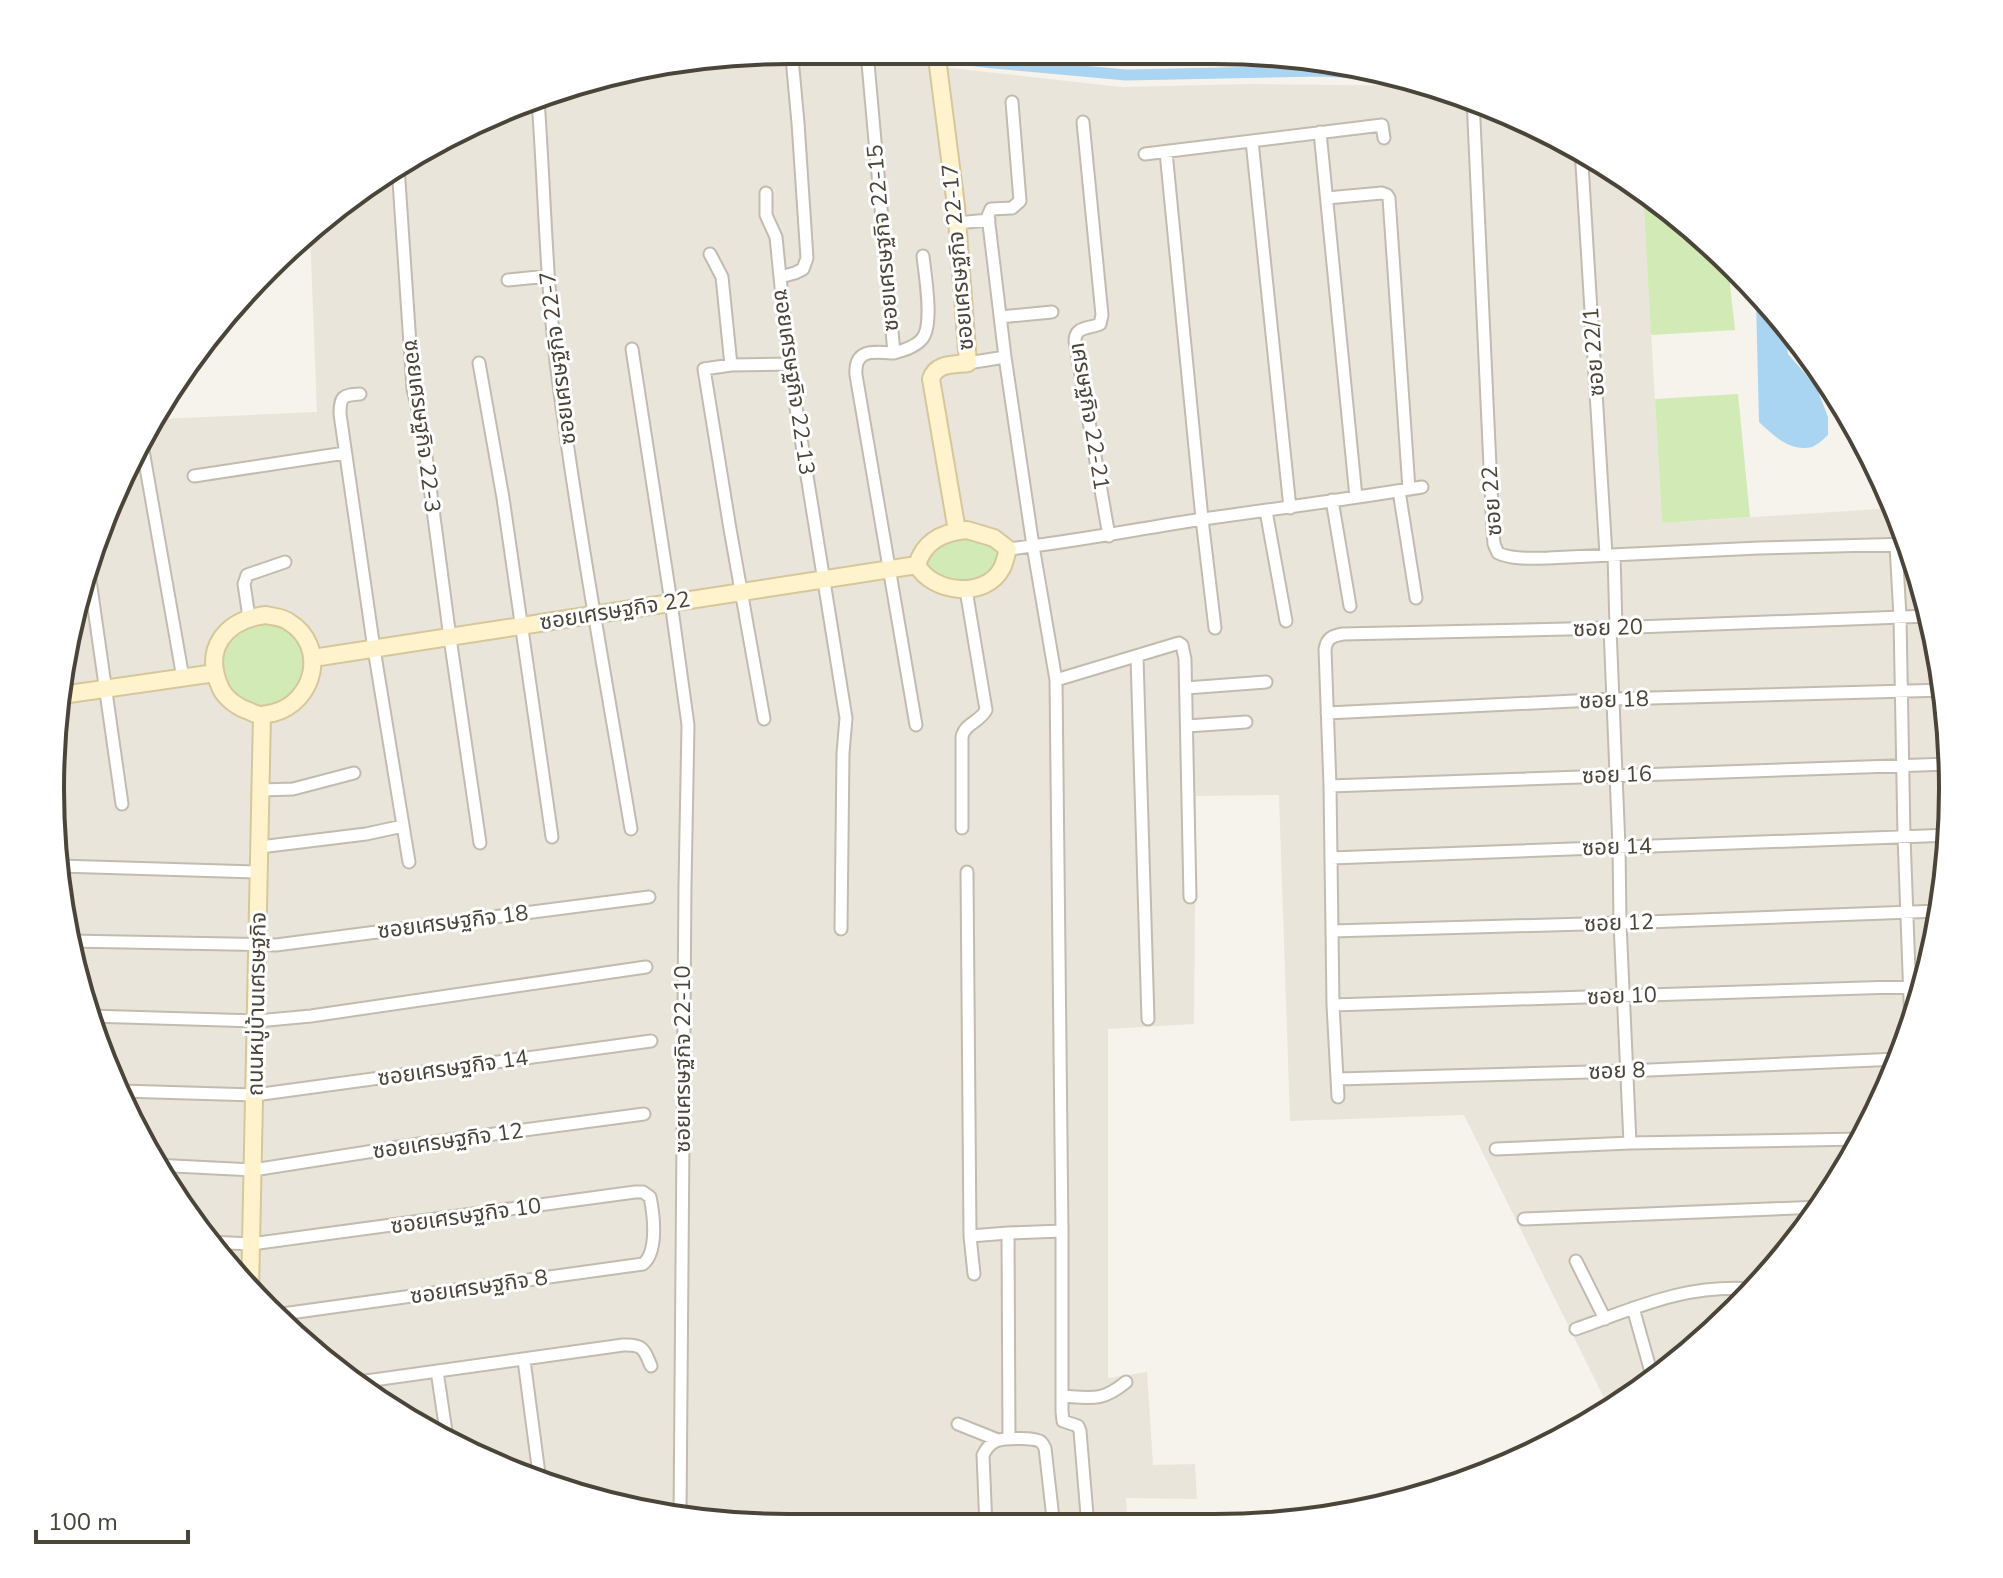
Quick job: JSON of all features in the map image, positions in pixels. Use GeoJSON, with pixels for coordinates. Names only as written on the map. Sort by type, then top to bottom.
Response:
{"type":"FeatureCollection","features":[{"type":"Feature","properties":{"kind":"street","name":"ซอยเศรษฐกิจ 22-13"},"geometry":{"type":"LineString","coordinates":[[792,64],[807,247],[803,269],[780,277],[789,364],[846,718],[841,929]]}},
{"type":"Feature","properties":{"kind":"street","name":"ซอยเศรษฐกิจ 22-15"},"geometry":{"type":"LineString","coordinates":[[868,64],[894,353],[862,354],[855,365],[890,569]]}},
{"type":"Feature","properties":{"kind":"street","name":"ซอยเศรษฐกิจ 22-17"},"geometry":{"type":"LineString","coordinates":[[938,64],[952,176],[968,363],[939,367],[931,379],[957,531]]}},
{"type":"Feature","properties":{"kind":"street"},"geometry":{"type":"LineString","coordinates":[[1012,102],[1020,201],[1012,208],[991,209],[988,216],[1005,357],[1056,680],[1062,1396],[1063,1421],[1078,1426],[1080,1431],[1087,1514]]}},
{"type":"Feature","properties":{"kind":"street","name":"ซอยเศรษฐกิจ 22-7"},"geometry":{"type":"LineString","coordinates":[[539,109],[548,276],[558,383],[631,829]]}},
{"type":"Feature","properties":{"kind":"street","name":"ซอย 22"},"geometry":{"type":"LineString","coordinates":[[1474,112],[1494,544],[1498,553],[1521,558],[1896,545]]}},
{"type":"Feature","properties":{"kind":"street","name":"เศรษฐกิจ 22-21"},"geometry":{"type":"LineString","coordinates":[[1083,122],[1102,315],[1100,324],[1077,331],[1075,341],[1109,536]]}},
{"type":"Feature","properties":{"kind":"street"},"geometry":{"type":"LineString","coordinates":[[1145,154],[1382,125],[1384,138]]}},
{"type":"Feature","properties":{"kind":"street"},"geometry":{"type":"LineString","coordinates":[[1320,132],[1356,497]]}},
{"type":"Feature","properties":{"kind":"street"},"geometry":{"type":"LineString","coordinates":[[1252,141],[1290,508]]}},
{"type":"Feature","properties":{"kind":"street"},"geometry":{"type":"LineString","coordinates":[[1166,152],[1215,628]]}},
{"type":"Feature","properties":{"kind":"street","name":"ซอย 22/1"},"geometry":{"type":"LineString","coordinates":[[1582,164],[1610,555],[1620,923],[1630,1143]]}},
{"type":"Feature","properties":{"kind":"street","name":"ซอยเศรษฐกิจ 22-3"},"geometry":{"type":"LineString","coordinates":[[399,178],[413,389],[422,426],[480,843]]}},
{"type":"Feature","properties":{"kind":"street"},"geometry":{"type":"LineString","coordinates":[[766,193],[766,215],[776,237],[780,277]]}},
{"type":"Feature","properties":{"kind":"street"},"geometry":{"type":"LineString","coordinates":[[1327,198],[1382,193],[1389,198],[1404,490],[1416,598]]}},
{"type":"Feature","properties":{"kind":"street"},"geometry":{"type":"LineString","coordinates":[[956,223],[989,220]]}},
{"type":"Feature","properties":{"kind":"street"},"geometry":{"type":"LineString","coordinates":[[710,254],[722,277],[731,365]]}},
{"type":"Feature","properties":{"kind":"street"},"geometry":{"type":"LineString","coordinates":[[894,353],[914,346],[926,333],[928,321],[923,256]]}},
{"type":"Feature","properties":{"kind":"street"},"geometry":{"type":"LineString","coordinates":[[508,280],[548,276]]}},
{"type":"Feature","properties":{"kind":"street"},"geometry":{"type":"LineString","coordinates":[[1000,317],[1052,312]]}},
{"type":"Feature","properties":{"kind":"street","name":"ซอยเศรษฐกิจ 22-10"},"geometry":{"type":"LineString","coordinates":[[632,349],[688,725],[680,1506]]}},
{"type":"Feature","properties":{"kind":"street"},"geometry":{"type":"LineString","coordinates":[[968,363],[1005,357]]}},
{"type":"Feature","properties":{"kind":"street"},"geometry":{"type":"LineString","coordinates":[[479,363],[503,498],[552,837]]}},
{"type":"Feature","properties":{"kind":"street"},"geometry":{"type":"LineString","coordinates":[[764,719],[704,369],[731,365],[789,364]]}},
{"type":"Feature","properties":{"kind":"street"},"geometry":{"type":"LineString","coordinates":[[360,394],[347,395],[340,402],[345,453],[409,862]]}},
{"type":"Feature","properties":{"kind":"street"},"geometry":{"type":"LineString","coordinates":[[194,476],[345,453]]}},
{"type":"Feature","properties":{"kind":"street"},"geometry":{"type":"LineString","coordinates":[[144,458],[183,678]]}},
{"type":"Feature","properties":{"kind":"street"},"geometry":{"type":"LineString","coordinates":[[1008,549],[1002,570],[984,584],[966,590],[934,582],[922,574],[917,565],[920,553],[927,545],[942,535],[957,531],[979,532],[994,538],[1008,549],[1422,487]]}},
{"type":"Feature","properties":{"kind":"street"},"geometry":{"type":"LineString","coordinates":[[1332,500],[1350,606]]}},
{"type":"Feature","properties":{"kind":"street"},"geometry":{"type":"LineString","coordinates":[[1266,511],[1286,621]]}},
{"type":"Feature","properties":{"kind":"street"},"geometry":{"type":"LineString","coordinates":[[1896,545],[1910,991]]}},
{"type":"Feature","properties":{"kind":"street"},"geometry":{"type":"LineString","coordinates":[[249,617],[244,578],[285,562]]}},
{"type":"Feature","properties":{"kind":"street","name":"ซอยเศรษฐกิจ 22"},"geometry":{"type":"LineString","coordinates":[[313,658],[917,565]]}},
{"type":"Feature","properties":{"kind":"street"},"geometry":{"type":"LineString","coordinates":[[890,569],[916,725]]}},
{"type":"Feature","properties":{"kind":"street"},"geometry":{"type":"LineString","coordinates":[[962,828],[962,737],[966,727],[986,710],[966,590]]}},
{"type":"Feature","properties":{"kind":"street"},"geometry":{"type":"LineString","coordinates":[[92,592],[122,804]]}},
{"type":"Feature","properties":{"kind":"street"},"geometry":{"type":"LineString","coordinates":[[266,615],[289,621],[307,641],[313,658],[312,674],[306,689],[295,702],[281,711],[262,715],[241,708],[223,693],[215,673],[215,654],[221,638],[233,625],[249,617],[266,615]]}},
{"type":"Feature","properties":{"kind":"street","name":"ซอย 20"},"geometry":{"type":"LineString","coordinates":[[1327,713],[1325,649],[1333,635],[1918,616]]}},
{"type":"Feature","properties":{"kind":"street"},"geometry":{"type":"LineString","coordinates":[[1056,680],[1179,643],[1185,651],[1190,897]]}},
{"type":"Feature","properties":{"kind":"street"},"geometry":{"type":"LineString","coordinates":[[1137,657],[1148,1019]]}},
{"type":"Feature","properties":{"kind":"street"},"geometry":{"type":"LineString","coordinates":[[70,694],[215,673]]}},
{"type":"Feature","properties":{"kind":"street"},"geometry":{"type":"LineString","coordinates":[[1186,688],[1266,682]]}},
{"type":"Feature","properties":{"kind":"street","name":"ซอย 18"},"geometry":{"type":"LineString","coordinates":[[1327,713],[1614,699],[1932,691]]}},
{"type":"Feature","properties":{"kind":"street"},"geometry":{"type":"LineString","coordinates":[[1327,713],[1338,1097]]}},
{"type":"Feature","properties":{"kind":"street","name":"ถนนหมู่บ้านเศรษฐกิจ"},"geometry":{"type":"LineString","coordinates":[[250,1274],[262,715]]}},
{"type":"Feature","properties":{"kind":"street"},"geometry":{"type":"LineString","coordinates":[[1187,726],[1246,722]]}},
{"type":"Feature","properties":{"kind":"street","name":"ซอย 16"},"geometry":{"type":"LineString","coordinates":[[1330,786],[1938,764]]}},
{"type":"Feature","properties":{"kind":"street"},"geometry":{"type":"LineString","coordinates":[[261,790],[293,789],[354,773]]}},
{"type":"Feature","properties":{"kind":"street"},"geometry":{"type":"LineString","coordinates":[[260,847],[366,834],[403,826]]}},
{"type":"Feature","properties":{"kind":"street","name":"ซอย 14"},"geometry":{"type":"LineString","coordinates":[[1331,858],[1937,835]]}},
{"type":"Feature","properties":{"kind":"street"},"geometry":{"type":"LineString","coordinates":[[69,866],[259,872]]}},
{"type":"Feature","properties":{"kind":"street"},"geometry":{"type":"LineString","coordinates":[[967,872],[970,1236],[974,1274]]}},
{"type":"Feature","properties":{"kind":"street","name":"ซอยเศรษฐกิจ 18"},"geometry":{"type":"LineString","coordinates":[[80,939],[276,945],[649,897]]}},
{"type":"Feature","properties":{"kind":"street","name":"ซอย 12"},"geometry":{"type":"LineString","coordinates":[[1332,931],[1928,911]]}},
{"type":"Feature","properties":{"kind":"street"},"geometry":{"type":"LineString","coordinates":[[100,1016],[257,1021],[311,1016],[646,967]]}},
{"type":"Feature","properties":{"kind":"street","name":"ซอย 10"},"geometry":{"type":"LineString","coordinates":[[1333,1005],[1910,987]]}},
{"type":"Feature","properties":{"kind":"street","name":"ซอยเศรษฐกิจ 14"},"geometry":{"type":"LineString","coordinates":[[130,1091],[255,1095],[651,1041]]}},
{"type":"Feature","properties":{"kind":"street","name":"ซอย 8"},"geometry":{"type":"LineString","coordinates":[[1337,1079],[1887,1060]]}},
{"type":"Feature","properties":{"kind":"street","name":"ซอยเศรษฐกิจ 12"},"geometry":{"type":"LineString","coordinates":[[170,1166],[253,1170],[644,1114]]}},
{"type":"Feature","properties":{"kind":"street"},"geometry":{"type":"LineString","coordinates":[[1496,1149],[1849,1139]]}},
{"type":"Feature","properties":{"kind":"street","name":"ซอยเศรษฐกิจ 10"},"geometry":{"type":"LineString","coordinates":[[251,1244],[643,1192],[650,1197],[652,1226]]}},
{"type":"Feature","properties":{"kind":"street"},"geometry":{"type":"LineString","coordinates":[[1524,1219],[1806,1208]]}},
{"type":"Feature","properties":{"kind":"street","name":"ซอยเศรษฐกิจ 8"},"geometry":{"type":"LineString","coordinates":[[288,1313],[635,1266],[648,1260],[651,1254],[652,1226]]}},
{"type":"Feature","properties":{"kind":"street"},"geometry":{"type":"LineString","coordinates":[[970,1236],[1062,1231]]}},
{"type":"Feature","properties":{"kind":"street"},"geometry":{"type":"LineString","coordinates":[[1003,1440],[1008,1233]]}},
{"type":"Feature","properties":{"kind":"street"},"geometry":{"type":"LineString","coordinates":[[224,1243],[251,1244]]}},
{"type":"Feature","properties":{"kind":"street"},"geometry":{"type":"LineString","coordinates":[[1576,1261],[1605,1319]]}},
{"type":"Feature","properties":{"kind":"street"},"geometry":{"type":"LineString","coordinates":[[1576,1329],[1668,1296],[1727,1287],[1740,1288]]}},
{"type":"Feature","properties":{"kind":"street"},"geometry":{"type":"LineString","coordinates":[[1633,1308],[1650,1368]]}},
{"type":"Feature","properties":{"kind":"street"},"geometry":{"type":"LineString","coordinates":[[370,1380],[634,1344],[644,1351],[651,1366]]}},
{"type":"Feature","properties":{"kind":"street"},"geometry":{"type":"LineString","coordinates":[[524,1360],[538,1469]]}},
{"type":"Feature","properties":{"kind":"street"},"geometry":{"type":"LineString","coordinates":[[437,1371],[445,1427]]}},
{"type":"Feature","properties":{"kind":"street"},"geometry":{"type":"LineString","coordinates":[[1062,1396],[1102,1397],[1126,1382]]}},
{"type":"Feature","properties":{"kind":"street"},"geometry":{"type":"LineString","coordinates":[[958,1424],[1003,1440],[1036,1440],[1042,1443],[1053,1514]]}},
{"type":"Feature","properties":{"kind":"street"},"geometry":{"type":"LineString","coordinates":[[985,1514],[983,1455],[990,1445],[1003,1440]]}},
{"type":"Feature","properties":{"kind":"shaded area"},"geometry":{"type":"Polygon","coordinates":[[[915,64],[1121,87],[1388,86],[1447,102],[1491,119],[1577,161],[1644,206],[1662,523],[1883,509],[1884,512],[1901,556],[1925,648],[1933,694],[1939,789],[1933,884],[1925,930],[1901,1022],[1884,1066],[1842,1152],[1817,1192],[1759,1267],[1692,1334],[1605,1399],[1464,1115],[1290,1121],[1279,795],[1196,796],[1194,1024],[1108,1029],[1108,1378],[1147,1372],[1153,1465],[1195,1464],[1197,1499],[1126,1498],[1127,1514],[742,1512],[648,1500],[556,1476],[512,1459],[426,1417],[386,1392],[311,1334],[244,1267],[186,1192],[139,1110],[102,1022],[78,930],[70,884],[64,789],[70,694],[78,648],[102,556],[139,468],[166,419],[317,412],[310,245],[386,186],[426,161],[512,119],[601,89],[694,70],[742,66],[915,64]]]}},
{"type":"Feature","properties":{"kind":"green space"},"geometry":{"type":"Polygon","coordinates":[[[1644,206],[1729,279],[1735,330],[1651,335],[1644,206]]]}},
{"type":"Feature","properties":{"kind":"green space"},"geometry":{"type":"Polygon","coordinates":[[[1738,394],[1750,517],[1662,523],[1655,399],[1738,394]]]}},
{"type":"Feature","properties":{"kind":"green space"},"geometry":{"type":"Polygon","coordinates":[[[966,537],[986,540],[1001,553],[986,575],[975,580],[948,583],[923,566],[942,547],[966,537]]]}},
{"type":"Feature","properties":{"kind":"green space"},"geometry":{"type":"Polygon","coordinates":[[[257,619],[287,623],[306,646],[308,677],[289,701],[260,708],[233,696],[219,671],[224,643],[257,619]]]}},
{"type":"Feature","properties":{"kind":"water"},"geometry":{"type":"Polygon","coordinates":[[[1756,308],[1787,346],[1788,354],[1816,386],[1828,417],[1828,435],[1812,447],[1797,447],[1777,437],[1759,422],[1756,308]]]}},
{"type":"Feature","properties":{"kind":"waterway"},"geometry":{"type":"LineString","coordinates":[[1005,64],[1126,75],[1316,71]]}}]}
